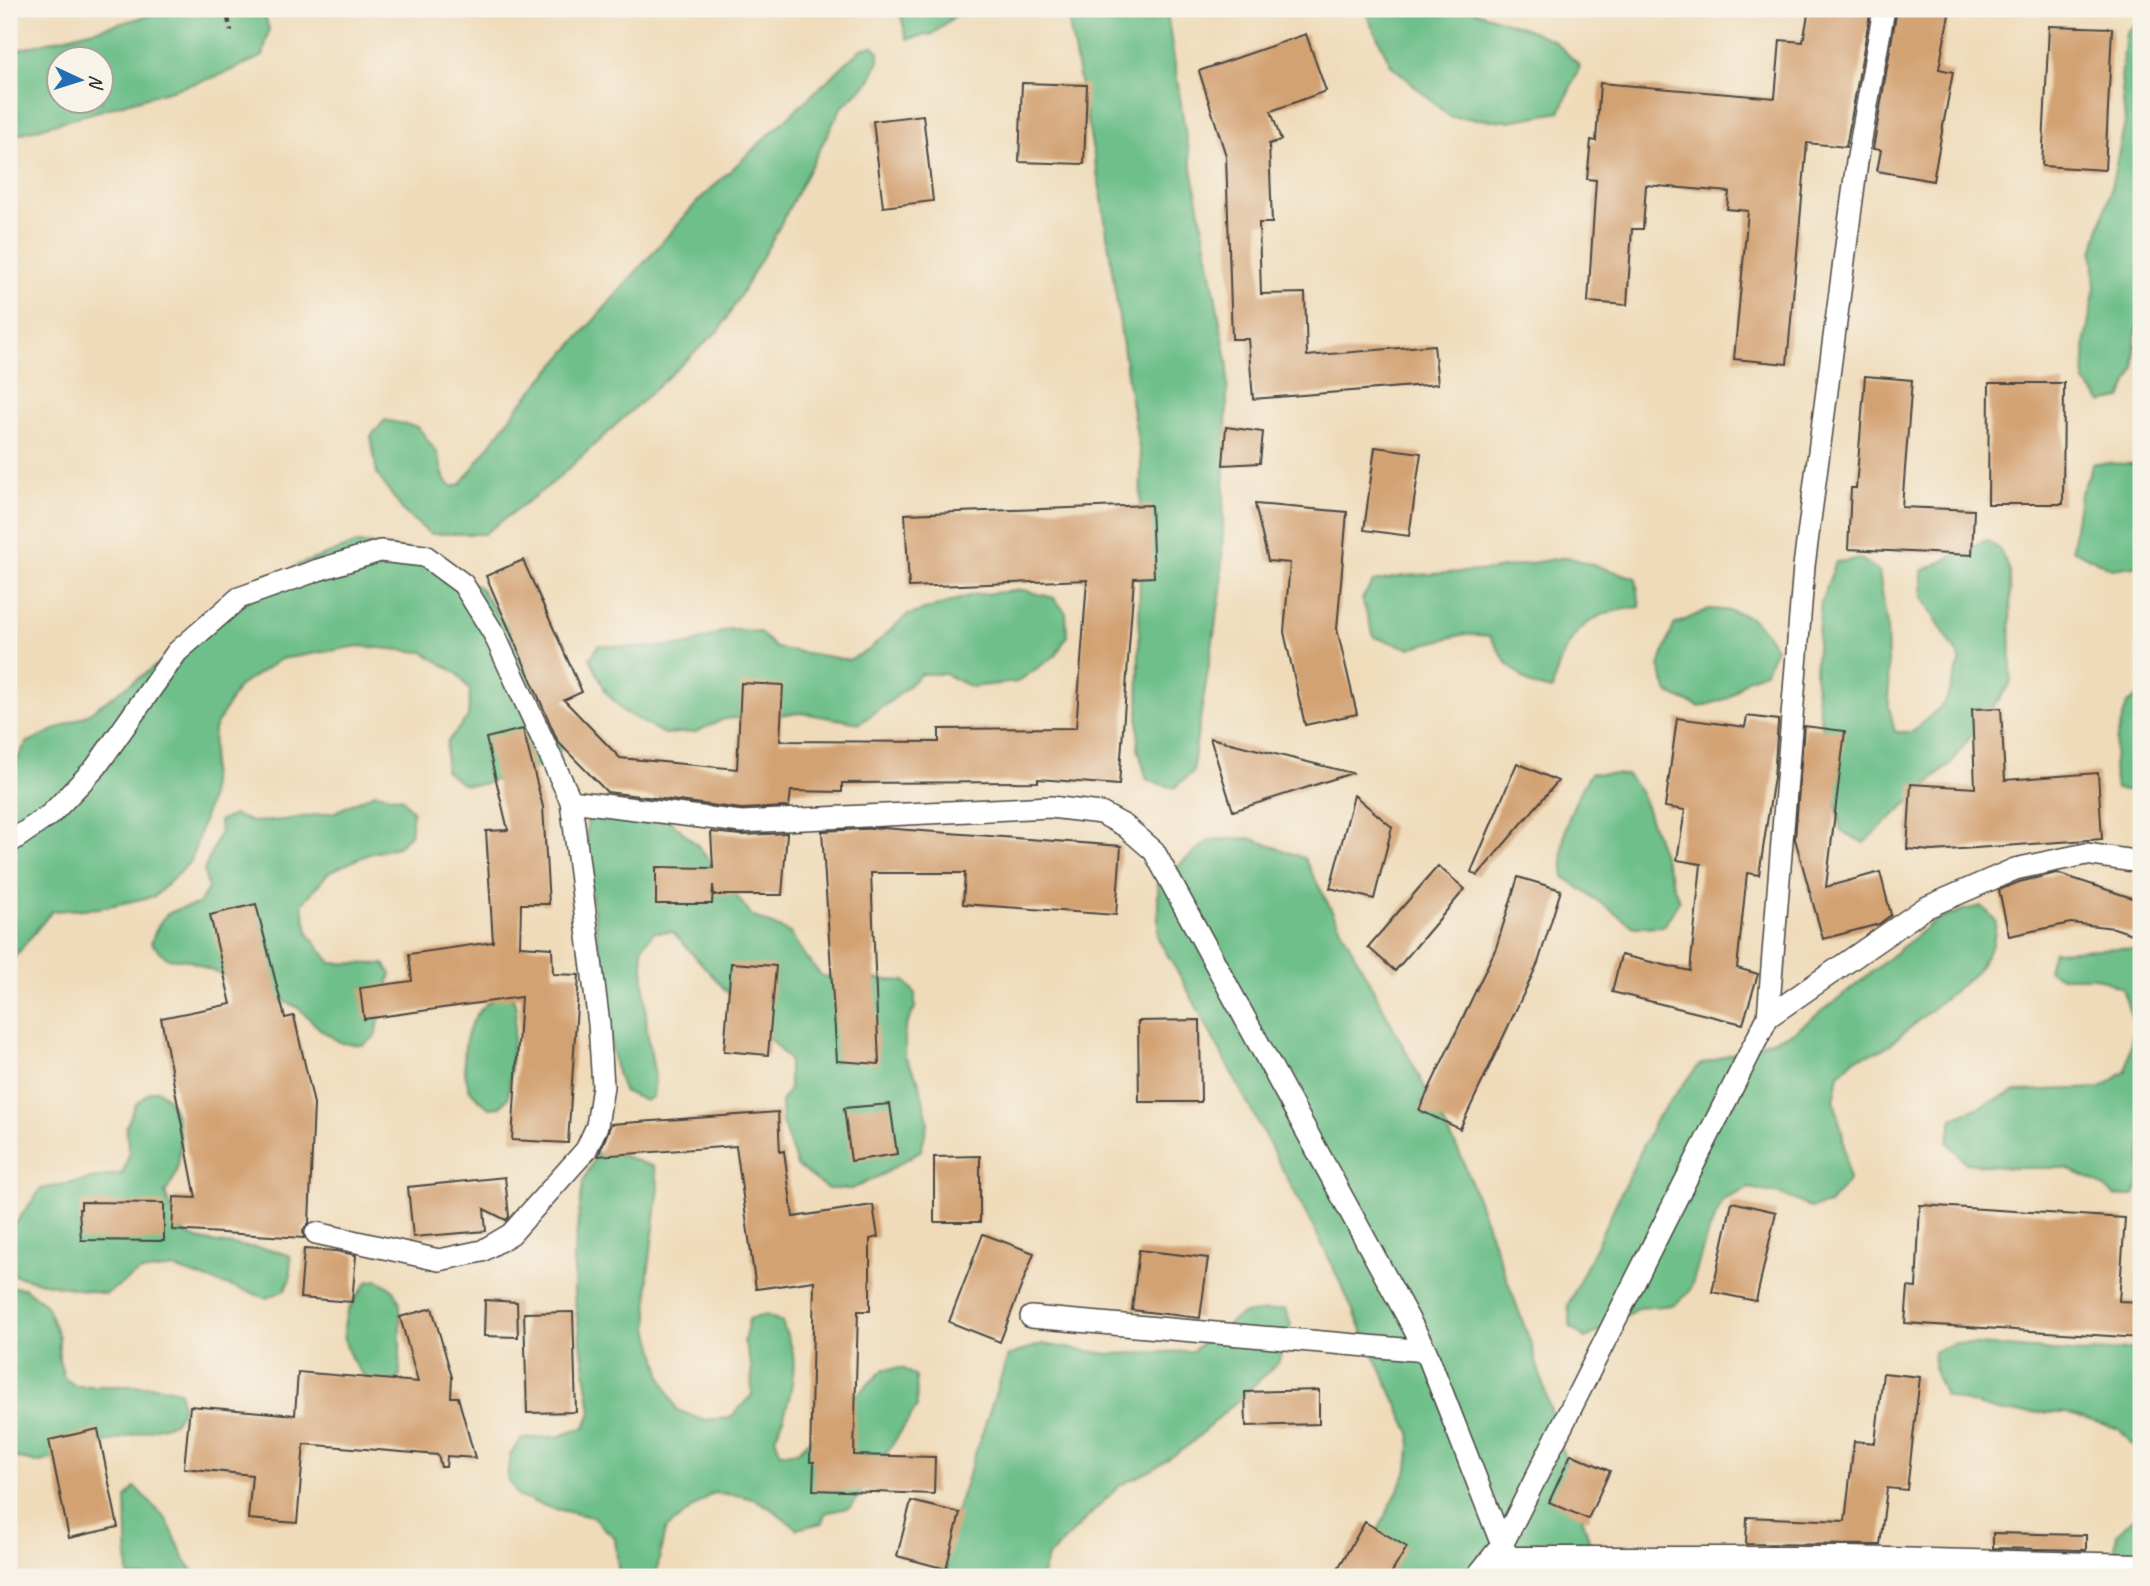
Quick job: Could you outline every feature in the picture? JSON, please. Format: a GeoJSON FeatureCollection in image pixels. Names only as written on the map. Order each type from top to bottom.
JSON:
{"type":"FeatureCollection","features":[{"type":"Feature","properties":{"kind":"street"},"geometry":{"type":"LineString","coordinates":[[1511,1563],[1848,1566],[2141,1573]]}},
{"type":"Feature","properties":{"kind":"lane"},"geometry":{"type":"LineString","coordinates":[[1476,1577],[1511,1563],[1769,1017],[1804,566],[1857,162],[1884,9]]}},
{"type":"Feature","properties":{"kind":"lane"},"geometry":{"type":"LineString","coordinates":[[9,843],[51,814],[96,767],[177,652],[239,598],[380,551],[425,556],[463,584],[494,634],[571,801],[599,1024],[603,1086],[597,1126],[586,1150],[511,1234],[482,1251],[439,1260],[316,1233]]}},
{"type":"Feature","properties":{"kind":"lane"},"geometry":{"type":"LineString","coordinates":[[571,801],[741,822],[1051,807],[1101,813],[1125,826],[1154,851],[1426,1351],[1511,1563]]}},
{"type":"Feature","properties":{"kind":"lane"},"geometry":{"type":"LineString","coordinates":[[1769,1017],[1925,908],[2015,869],[2086,854],[2141,862]]}},
{"type":"Feature","properties":{"kind":"lane"},"geometry":{"type":"LineString","coordinates":[[1031,1317],[1426,1351]]}},
{"type":"Feature","properties":{"kind":"path"},"geometry":{"type":"LineString","coordinates":[[226,9],[231,31]]}},
{"type":"Feature","properties":{"kind":"green space"},"geometry":{"type":"Polygon","coordinates":[[[175,9],[263,9],[269,29],[263,56],[216,77],[116,106],[116,46],[46,46],[46,116],[81,116],[9,137],[9,52],[175,9]]]}},
{"type":"Feature","properties":{"kind":"green space"},"geometry":{"type":"Polygon","coordinates":[[[905,9],[963,9],[933,34],[907,39],[901,16],[905,9]]]}},
{"type":"Feature","properties":{"kind":"green space"},"geometry":{"type":"Polygon","coordinates":[[[1072,9],[1171,9],[1167,13],[1184,124],[1228,366],[1221,591],[1193,772],[1174,788],[1147,780],[1138,748],[1141,460],[1102,199],[1069,23],[1072,9]]]}},
{"type":"Feature","properties":{"kind":"green space"},"geometry":{"type":"Polygon","coordinates":[[[1364,9],[1474,9],[1553,40],[1580,66],[1560,112],[1509,121],[1450,117],[1391,65],[1364,9]]]}},
{"type":"Feature","properties":{"kind":"green space"},"geometry":{"type":"Polygon","coordinates":[[[2138,21],[2141,22],[2141,311],[2135,338],[2135,368],[2121,398],[2102,402],[2084,382],[2086,336],[2095,288],[2093,252],[2125,123],[2121,77],[2126,33],[2138,21]]]}},
{"type":"Feature","properties":{"kind":"green space"},"geometry":{"type":"Polygon","coordinates":[[[873,46],[879,52],[879,61],[869,82],[841,108],[774,237],[721,328],[555,481],[484,534],[430,534],[404,512],[377,474],[371,436],[385,420],[418,427],[437,453],[445,481],[453,487],[461,484],[519,406],[698,201],[861,49],[873,46]]]}},
{"type":"Feature","properties":{"kind":"green space"},"geometry":{"type":"Polygon","coordinates":[[[2094,463],[2134,464],[2141,472],[2141,565],[2112,569],[2072,549],[2080,495],[2094,463]]]}},
{"type":"Feature","properties":{"kind":"green space"},"geometry":{"type":"Polygon","coordinates":[[[1987,540],[2000,550],[2010,571],[2011,683],[1950,764],[1864,843],[1841,831],[1817,696],[1815,671],[1821,602],[1836,562],[1861,559],[1879,571],[1887,626],[1889,707],[1895,732],[1912,732],[1945,703],[1961,660],[1922,597],[1922,571],[1987,540]]]}},
{"type":"Feature","properties":{"kind":"green space"},"geometry":{"type":"Polygon","coordinates":[[[358,543],[425,552],[481,589],[567,722],[557,762],[478,785],[462,784],[445,770],[447,742],[468,717],[470,691],[458,674],[423,652],[359,646],[281,659],[238,687],[214,729],[210,798],[191,861],[155,896],[100,908],[52,911],[9,964],[9,792],[14,766],[26,743],[85,716],[298,565],[358,543]]]}},
{"type":"Feature","properties":{"kind":"green space"},"geometry":{"type":"Polygon","coordinates":[[[1567,557],[1636,578],[1640,607],[1606,613],[1582,628],[1563,656],[1552,690],[1531,685],[1507,663],[1490,636],[1465,634],[1409,648],[1374,637],[1362,599],[1373,582],[1403,576],[1491,570],[1567,557]]]}},
{"type":"Feature","properties":{"kind":"green space"},"geometry":{"type":"Polygon","coordinates":[[[1023,590],[1054,598],[1066,613],[1067,636],[1056,655],[1017,682],[971,687],[945,674],[921,674],[896,697],[860,723],[802,713],[724,719],[696,732],[664,734],[624,712],[606,692],[590,658],[599,645],[639,648],[689,645],[729,629],[759,632],[776,648],[849,660],[869,650],[906,616],[972,595],[1023,590]]]}},
{"type":"Feature","properties":{"kind":"green space"},"geometry":{"type":"Polygon","coordinates":[[[1709,609],[1733,611],[1749,617],[1776,648],[1765,672],[1747,679],[1728,698],[1700,707],[1668,693],[1659,666],[1674,625],[1709,609]]]}},
{"type":"Feature","properties":{"kind":"green space"},"geometry":{"type":"Polygon","coordinates":[[[2141,693],[2141,787],[2138,791],[2116,789],[2113,769],[2116,741],[2127,704],[2141,693]]]}},
{"type":"Feature","properties":{"kind":"green space"},"geometry":{"type":"Polygon","coordinates":[[[1591,773],[1627,775],[1641,793],[1679,901],[1664,926],[1634,927],[1564,877],[1563,848],[1567,822],[1591,773]]]}},
{"type":"Feature","properties":{"kind":"green space"},"geometry":{"type":"Polygon","coordinates":[[[375,793],[402,798],[413,812],[410,835],[397,847],[369,854],[329,872],[302,904],[309,935],[331,963],[384,964],[391,974],[375,1037],[363,1045],[341,1043],[321,1030],[297,1007],[188,960],[167,958],[151,943],[167,914],[199,904],[208,888],[204,871],[220,832],[219,821],[234,815],[252,822],[335,812],[375,793]]]}},
{"type":"Feature","properties":{"kind":"green space"},"geometry":{"type":"Polygon","coordinates":[[[605,809],[665,816],[698,846],[752,916],[790,933],[822,976],[905,981],[915,993],[915,1008],[905,1028],[905,1057],[919,1081],[928,1121],[921,1150],[883,1174],[852,1189],[828,1189],[797,1166],[782,1122],[781,1102],[789,1089],[789,1060],[673,932],[654,932],[642,947],[647,1031],[655,1077],[653,1097],[645,1101],[623,1091],[614,1063],[585,846],[588,818],[605,809]]]}},
{"type":"Feature","properties":{"kind":"green space"},"geometry":{"type":"Polygon","coordinates":[[[1250,838],[1304,858],[1462,1158],[1531,1344],[1600,1577],[1355,1577],[1408,1470],[1411,1434],[1322,1244],[1183,981],[1158,939],[1158,882],[1210,840],[1250,838]]]}},
{"type":"Feature","properties":{"kind":"green space"},"geometry":{"type":"Polygon","coordinates":[[[1982,906],[1996,921],[1993,944],[1976,972],[1884,1049],[1854,1059],[1839,1074],[1834,1101],[1849,1180],[1829,1204],[1811,1208],[1784,1195],[1749,1188],[1723,1200],[1706,1238],[1690,1291],[1674,1305],[1639,1308],[1586,1338],[1571,1328],[1568,1305],[1657,1117],[1699,1065],[1792,1033],[1840,998],[1933,922],[1982,906]]]}},
{"type":"Feature","properties":{"kind":"green space"},"geometry":{"type":"Polygon","coordinates":[[[2121,948],[2141,951],[2141,1182],[2133,1196],[2115,1196],[2097,1182],[2066,1168],[2013,1168],[1966,1163],[1948,1142],[1953,1118],[2016,1091],[2101,1088],[2126,1071],[2134,1025],[2122,988],[2094,977],[2061,977],[2048,970],[2053,951],[2121,948]]]}},
{"type":"Feature","properties":{"kind":"green space"},"geometry":{"type":"Polygon","coordinates":[[[506,995],[514,1000],[516,1009],[508,1098],[500,1107],[489,1108],[469,1088],[464,1060],[465,1046],[468,1032],[482,1008],[506,995]]]}},
{"type":"Feature","properties":{"kind":"green space"},"geometry":{"type":"Polygon","coordinates":[[[157,1090],[165,1096],[176,1115],[180,1139],[175,1176],[165,1193],[180,1228],[187,1235],[199,1239],[290,1256],[291,1276],[285,1290],[267,1298],[173,1268],[139,1272],[106,1294],[44,1283],[9,1273],[9,1232],[41,1189],[123,1173],[129,1154],[126,1127],[136,1104],[150,1092],[157,1090]]]}},
{"type":"Feature","properties":{"kind":"green space"},"geometry":{"type":"Polygon","coordinates":[[[610,1151],[654,1167],[659,1187],[648,1274],[649,1328],[663,1381],[677,1410],[702,1420],[730,1418],[752,1395],[751,1364],[744,1342],[749,1319],[766,1315],[782,1322],[793,1354],[789,1397],[775,1437],[780,1452],[797,1452],[884,1369],[902,1368],[916,1377],[917,1407],[851,1507],[825,1513],[822,1523],[797,1529],[759,1502],[739,1496],[712,1493],[665,1530],[658,1577],[619,1577],[615,1538],[592,1517],[551,1508],[519,1497],[507,1478],[510,1455],[522,1439],[560,1436],[585,1427],[591,1412],[574,1295],[574,1255],[583,1182],[597,1153],[610,1151]]]}},
{"type":"Feature","properties":{"kind":"green space"},"geometry":{"type":"Polygon","coordinates":[[[378,1280],[394,1290],[400,1303],[400,1376],[387,1387],[367,1378],[359,1370],[352,1360],[345,1337],[344,1325],[351,1306],[367,1282],[378,1280]]]}},
{"type":"Feature","properties":{"kind":"green space"},"geometry":{"type":"Polygon","coordinates":[[[9,1287],[24,1288],[46,1305],[59,1337],[59,1359],[64,1378],[76,1386],[157,1386],[180,1391],[182,1411],[174,1423],[37,1463],[9,1453],[9,1287]]]}},
{"type":"Feature","properties":{"kind":"green space"},"geometry":{"type":"Polygon","coordinates":[[[1285,1309],[1291,1325],[1278,1363],[1189,1445],[1152,1470],[1120,1485],[1048,1557],[1041,1577],[934,1577],[1008,1356],[1042,1344],[1108,1354],[1192,1351],[1242,1314],[1285,1309]]]}},
{"type":"Feature","properties":{"kind":"green space"},"geometry":{"type":"Polygon","coordinates":[[[1954,1343],[2083,1353],[2141,1348],[2141,1464],[2139,1452],[2119,1429],[2066,1413],[2001,1412],[1945,1396],[1933,1368],[1934,1352],[1954,1343]]]}},
{"type":"Feature","properties":{"kind":"green space"},"geometry":{"type":"Polygon","coordinates":[[[135,1487],[167,1520],[185,1560],[198,1577],[128,1577],[126,1498],[135,1487]]]}},
{"type":"Feature","properties":{"kind":"green space"},"geometry":{"type":"Polygon","coordinates":[[[2141,1504],[2141,1577],[2114,1558],[2117,1534],[2137,1514],[2141,1504]]]}},
{"type":"Feature","properties":{"kind":"building"},"geometry":{"type":"Polygon","coordinates":[[[1809,9],[1871,9],[1846,147],[1807,143],[1787,364],[1734,359],[1748,211],[1727,209],[1729,192],[1646,185],[1643,229],[1632,229],[1627,305],[1588,302],[1596,180],[1587,179],[1591,140],[1596,141],[1600,83],[1775,98],[1780,40],[1803,42],[1809,9]]]}},
{"type":"Feature","properties":{"kind":"building"},"geometry":{"type":"Polygon","coordinates":[[[1897,9],[1950,9],[1939,69],[1953,72],[1933,181],[1877,171],[1881,150],[1873,149],[1897,9]]]}},
{"type":"Feature","properties":{"kind":"building"},"geometry":{"type":"Polygon","coordinates":[[[2049,26],[2112,28],[2105,170],[2042,166],[2049,26]]]}},
{"type":"Feature","properties":{"kind":"building"},"geometry":{"type":"Polygon","coordinates":[[[1306,34],[1326,91],[1271,111],[1281,140],[1269,144],[1272,223],[1259,223],[1261,294],[1305,293],[1307,356],[1434,345],[1438,384],[1253,399],[1248,339],[1232,339],[1226,156],[1199,71],[1306,34]]]}},
{"type":"Feature","properties":{"kind":"building"},"geometry":{"type":"Polygon","coordinates":[[[1022,83],[1087,85],[1084,164],[1019,162],[1022,83]]]}},
{"type":"Feature","properties":{"kind":"building"},"geometry":{"type":"Polygon","coordinates":[[[923,115],[933,201],[883,207],[873,121],[923,115]]]}},
{"type":"Feature","properties":{"kind":"building"},"geometry":{"type":"Polygon","coordinates":[[[1865,376],[1912,380],[1902,507],[1974,510],[1972,555],[1848,549],[1851,488],[1856,488],[1865,376]]]}},
{"type":"Feature","properties":{"kind":"building"},"geometry":{"type":"Polygon","coordinates":[[[1989,383],[2064,383],[2063,504],[1988,504],[1989,383]]]}},
{"type":"Feature","properties":{"kind":"building"},"geometry":{"type":"Polygon","coordinates":[[[1226,427],[1263,432],[1260,463],[1223,465],[1226,427]]]}},
{"type":"Feature","properties":{"kind":"building"},"geometry":{"type":"Polygon","coordinates":[[[1375,447],[1421,453],[1409,536],[1364,530],[1375,447]]]}},
{"type":"Feature","properties":{"kind":"building"},"geometry":{"type":"Polygon","coordinates":[[[1255,504],[1347,512],[1337,629],[1357,714],[1305,725],[1284,632],[1290,563],[1268,561],[1255,504]]]}},
{"type":"Feature","properties":{"kind":"building"},"geometry":{"type":"Polygon","coordinates":[[[1151,505],[1154,577],[1134,578],[1119,785],[1038,779],[1038,782],[842,783],[842,792],[791,791],[789,807],[741,809],[607,792],[558,742],[486,576],[523,560],[582,692],[564,700],[620,758],[737,769],[741,683],[783,685],[780,741],[939,742],[939,729],[1076,728],[1087,580],[909,587],[905,514],[1151,505]]]}},
{"type":"Feature","properties":{"kind":"building"},"geometry":{"type":"Polygon","coordinates":[[[2001,708],[2005,780],[2098,773],[2102,839],[1933,851],[1907,849],[1911,784],[1975,788],[1972,709],[2001,708]]]}},
{"type":"Feature","properties":{"kind":"building"},"geometry":{"type":"Polygon","coordinates":[[[1747,716],[1778,720],[1778,723],[1774,777],[1759,875],[1747,873],[1737,968],[1758,974],[1743,1024],[1612,992],[1621,955],[1690,971],[1701,864],[1677,860],[1685,810],[1665,807],[1677,718],[1745,727],[1747,716]]]}},
{"type":"Feature","properties":{"kind":"building"},"geometry":{"type":"Polygon","coordinates":[[[1804,726],[1845,731],[1826,887],[1880,872],[1891,915],[1879,924],[1823,939],[1795,839],[1804,726]]]}},
{"type":"Feature","properties":{"kind":"building"},"geometry":{"type":"Polygon","coordinates":[[[523,729],[543,807],[549,904],[521,904],[520,946],[552,948],[553,974],[579,975],[568,1143],[512,1140],[521,997],[364,1019],[360,988],[412,981],[409,954],[493,942],[486,831],[508,830],[486,738],[523,729]]]}},
{"type":"Feature","properties":{"kind":"building"},"geometry":{"type":"Polygon","coordinates":[[[1210,738],[1352,773],[1233,811],[1210,738]]]}},
{"type":"Feature","properties":{"kind":"building"},"geometry":{"type":"Polygon","coordinates":[[[1517,763],[1558,781],[1477,876],[1471,872],[1517,763]]]}},
{"type":"Feature","properties":{"kind":"building"},"geometry":{"type":"Polygon","coordinates":[[[1354,795],[1392,827],[1374,899],[1330,888],[1354,795]]]}},
{"type":"Feature","properties":{"kind":"building"},"geometry":{"type":"Polygon","coordinates":[[[882,828],[1121,846],[1116,915],[963,904],[965,873],[871,873],[879,1064],[837,1061],[822,831],[882,828]]]}},
{"type":"Feature","properties":{"kind":"building"},"geometry":{"type":"Polygon","coordinates":[[[711,832],[741,835],[787,833],[782,895],[714,895],[713,885],[712,904],[656,904],[656,867],[713,868],[711,832]]]}},
{"type":"Feature","properties":{"kind":"building"},"geometry":{"type":"Polygon","coordinates":[[[1438,866],[1465,889],[1395,971],[1368,947],[1438,866]]]}},
{"type":"Feature","properties":{"kind":"building"},"geometry":{"type":"Polygon","coordinates":[[[2057,873],[2141,901],[2141,937],[2114,928],[2071,923],[2009,936],[1999,890],[2057,873]]]}},
{"type":"Feature","properties":{"kind":"building"},"geometry":{"type":"Polygon","coordinates":[[[1518,877],[1561,890],[1538,963],[1460,1129],[1419,1110],[1496,948],[1518,877]]]}},
{"type":"Feature","properties":{"kind":"building"},"geometry":{"type":"Polygon","coordinates":[[[256,904],[285,1018],[294,1016],[314,1104],[309,1223],[303,1230],[304,1238],[172,1230],[174,1197],[196,1198],[161,1018],[231,1004],[210,915],[256,904]]]}},
{"type":"Feature","properties":{"kind":"building"},"geometry":{"type":"Polygon","coordinates":[[[731,963],[776,966],[768,1055],[724,1051],[731,963]]]}},
{"type":"Feature","properties":{"kind":"building"},"geometry":{"type":"Polygon","coordinates":[[[1200,1020],[1201,1102],[1139,1102],[1138,1021],[1200,1020]]]}},
{"type":"Feature","properties":{"kind":"building"},"geometry":{"type":"Polygon","coordinates":[[[890,1104],[897,1154],[851,1161],[844,1108],[890,1104]]]}},
{"type":"Feature","properties":{"kind":"building"},"geometry":{"type":"Polygon","coordinates":[[[778,1112],[780,1152],[784,1151],[793,1217],[873,1205],[878,1237],[870,1239],[870,1311],[858,1311],[854,1455],[935,1457],[934,1494],[813,1490],[814,1462],[810,1462],[814,1281],[756,1289],[736,1146],[598,1156],[611,1124],[778,1112]]]}},
{"type":"Feature","properties":{"kind":"building"},"geometry":{"type":"Polygon","coordinates":[[[980,1156],[980,1222],[934,1222],[934,1157],[980,1156]]]}},
{"type":"Feature","properties":{"kind":"building"},"geometry":{"type":"Polygon","coordinates":[[[505,1177],[509,1217],[506,1220],[484,1209],[486,1231],[413,1237],[408,1187],[505,1177]]]}},
{"type":"Feature","properties":{"kind":"building"},"geometry":{"type":"Polygon","coordinates":[[[81,1202],[164,1203],[164,1241],[81,1240],[81,1202]]]}},
{"type":"Feature","properties":{"kind":"building"},"geometry":{"type":"Polygon","coordinates":[[[1732,1202],[1776,1212],[1756,1301],[1712,1292],[1732,1202]]]}},
{"type":"Feature","properties":{"kind":"building"},"geometry":{"type":"Polygon","coordinates":[[[1920,1205],[2125,1218],[2119,1301],[2141,1302],[2140,1338],[1905,1323],[1908,1287],[1916,1288],[1920,1205]]]}},
{"type":"Feature","properties":{"kind":"building"},"geometry":{"type":"Polygon","coordinates":[[[983,1234],[1034,1253],[1000,1342],[949,1322],[983,1234]]]}},
{"type":"Feature","properties":{"kind":"building"},"geometry":{"type":"Polygon","coordinates":[[[304,1249],[356,1255],[352,1302],[300,1298],[304,1249]]]}},
{"type":"Feature","properties":{"kind":"building"},"geometry":{"type":"Polygon","coordinates":[[[1139,1250],[1208,1258],[1200,1318],[1132,1310],[1139,1250]]]}},
{"type":"Feature","properties":{"kind":"building"},"geometry":{"type":"Polygon","coordinates":[[[485,1300],[517,1302],[518,1337],[484,1336],[485,1300]]]}},
{"type":"Feature","properties":{"kind":"building"},"geometry":{"type":"Polygon","coordinates":[[[432,1308],[452,1377],[451,1397],[458,1397],[475,1458],[447,1456],[446,1467],[441,1467],[438,1455],[304,1444],[297,1523],[248,1519],[252,1475],[184,1468],[190,1406],[295,1415],[298,1372],[418,1382],[400,1317],[432,1308]]]}},
{"type":"Feature","properties":{"kind":"building"},"geometry":{"type":"Polygon","coordinates":[[[573,1312],[576,1412],[527,1413],[524,1313],[573,1312]]]}},
{"type":"Feature","properties":{"kind":"building"},"geometry":{"type":"Polygon","coordinates":[[[1883,1373],[1920,1377],[1907,1490],[1887,1488],[1880,1545],[1746,1544],[1747,1517],[1845,1521],[1854,1441],[1875,1443],[1883,1373]]]}},
{"type":"Feature","properties":{"kind":"building"},"geometry":{"type":"Polygon","coordinates":[[[1319,1390],[1319,1424],[1246,1426],[1245,1392],[1319,1390]]]}},
{"type":"Feature","properties":{"kind":"building"},"geometry":{"type":"Polygon","coordinates":[[[98,1429],[118,1527],[69,1538],[49,1440],[98,1429]]]}},
{"type":"Feature","properties":{"kind":"building"},"geometry":{"type":"Polygon","coordinates":[[[1571,1454],[1610,1471],[1588,1519],[1549,1502],[1571,1454]]]}},
{"type":"Feature","properties":{"kind":"building"},"geometry":{"type":"Polygon","coordinates":[[[911,1501],[960,1513],[946,1569],[897,1556],[911,1501]]]}},
{"type":"Feature","properties":{"kind":"building"},"geometry":{"type":"Polygon","coordinates":[[[1365,1522],[1407,1547],[1389,1577],[1333,1577],[1365,1522]]]}},
{"type":"Feature","properties":{"kind":"building"},"geometry":{"type":"Polygon","coordinates":[[[1993,1533],[2086,1535],[2086,1550],[1993,1548],[1993,1533]]]}}]}
